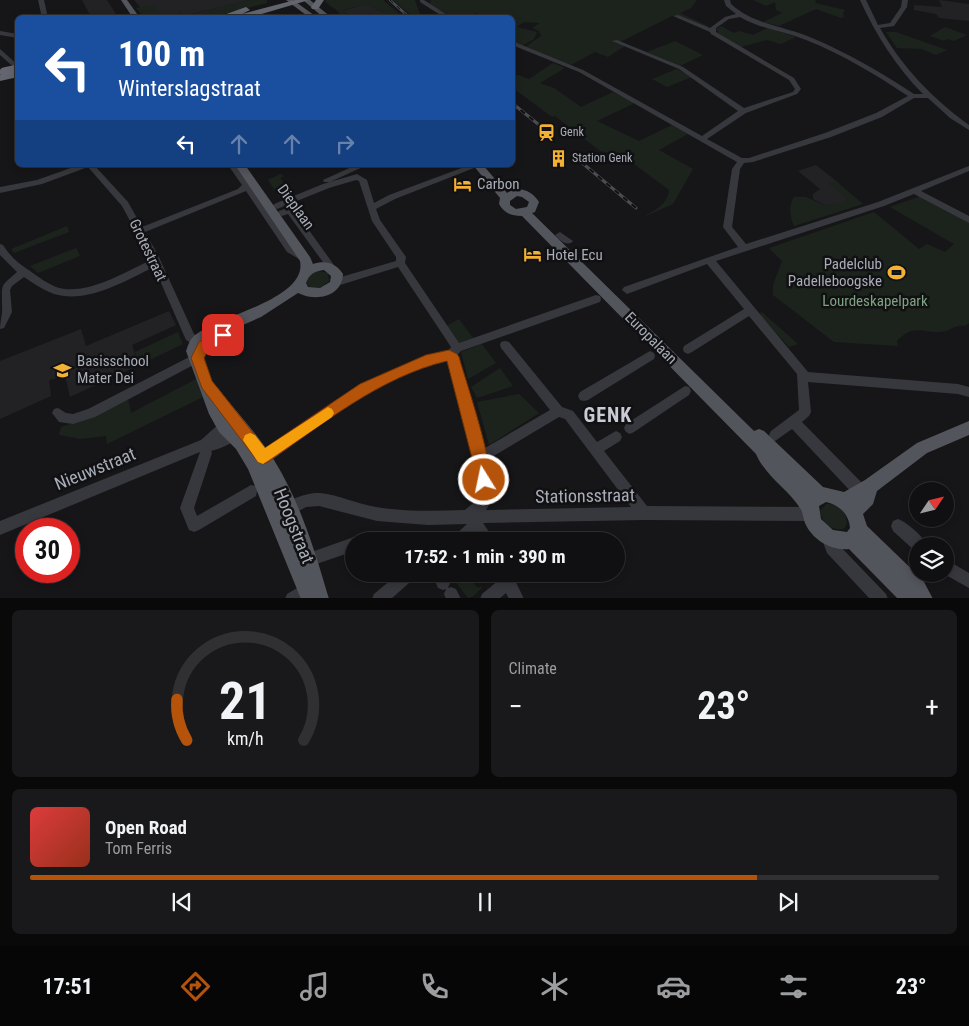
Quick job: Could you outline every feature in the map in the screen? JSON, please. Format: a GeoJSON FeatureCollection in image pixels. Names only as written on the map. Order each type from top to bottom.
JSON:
{"type":"FeatureCollection","features":[{"type":"Feature","properties":{"kind":"highway"},"geometry":{"type":"LineString","coordinates":[[231,15],[274,4],[296,2]]}},
{"type":"Feature","properties":{"kind":"highway"},"geometry":{"type":"LineString","coordinates":[[244,15],[274,4],[296,2]]}},
{"type":"Feature","properties":{"kind":"highway"},"geometry":{"type":"LineString","coordinates":[[2,73],[15,66]]}},
{"type":"Feature","properties":{"kind":"highway"},"geometry":{"type":"LineString","coordinates":[[2,73],[15,74]]}},
{"type":"Feature","properties":{"kind":"main road"},"geometry":{"type":"LineString","coordinates":[[124,0],[134,15]]}},
{"type":"Feature","properties":{"kind":"main road"},"geometry":{"type":"LineString","coordinates":[[296,2],[318,3],[327,15]]}},
{"type":"Feature","properties":{"kind":"main road"},"geometry":{"type":"LineString","coordinates":[[296,2],[311,15]]}},
{"type":"Feature","properties":{"kind":"main road","name":"Dieplaan"},"geometry":{"type":"LineString","coordinates":[[242,167],[316,266]]}},
{"type":"Feature","properties":{"kind":"main road","name":"Dieplaan"},"geometry":{"type":"LineString","coordinates":[[249,167],[283,206],[316,266]]}},
{"type":"Feature","properties":{"kind":"main road","name":"Europalaan"},"geometry":{"type":"LineString","coordinates":[[474,168],[486,173],[487,178],[510,195],[523,193],[532,198],[534,202],[528,213]]}},
{"type":"Feature","properties":{"kind":"main road","name":"Europalaan"},"geometry":{"type":"LineString","coordinates":[[474,168],[510,195]]}},
{"type":"Feature","properties":{"kind":"main road","name":"Europalaan"},"geometry":{"type":"LineString","coordinates":[[510,195],[504,204],[508,209],[528,213],[561,241],[776,450],[816,526],[828,537]]}},
{"type":"Feature","properties":{"kind":"main road","name":"Europalaan"},"geometry":{"type":"LineString","coordinates":[[528,213],[761,449],[776,450]]}},
{"type":"Feature","properties":{"kind":"main road"},"geometry":{"type":"LineString","coordinates":[[316,266],[337,274],[337,282],[330,289],[321,293],[303,288],[301,277],[316,266]]}},
{"type":"Feature","properties":{"kind":"main road"},"geometry":{"type":"LineString","coordinates":[[199,348],[261,318],[303,288]]}},
{"type":"Feature","properties":{"kind":"main road","name":"Grotestraat"},"geometry":{"type":"LineString","coordinates":[[199,348],[214,409],[233,429],[241,444],[258,461]]}},
{"type":"Feature","properties":{"kind":"main road"},"geometry":{"type":"LineString","coordinates":[[849,506],[867,498],[865,489],[922,448],[967,430]]}},
{"type":"Feature","properties":{"kind":"main road","name":"Hoogstraat"},"geometry":{"type":"LineString","coordinates":[[258,461],[283,512],[313,557],[309,594]]}},
{"type":"Feature","properties":{"kind":"main road"},"geometry":{"type":"LineString","coordinates":[[807,508],[831,495],[849,506],[856,535],[911,598]]}},
{"type":"Feature","properties":{"kind":"main road","name":"Hoogstraat"},"geometry":{"type":"LineString","coordinates":[[283,512],[309,594]]}},
{"type":"Feature","properties":{"kind":"main road"},"geometry":{"type":"LineString","coordinates":[[828,537],[845,542],[856,535]]}},
{"type":"Feature","properties":{"kind":"main road"},"geometry":{"type":"LineString","coordinates":[[856,535],[917,586],[924,598]]}},
{"type":"Feature","properties":{"kind":"street"},"geometry":{"type":"LineString","coordinates":[[42,0],[44,15]]}},
{"type":"Feature","properties":{"kind":"street"},"geometry":{"type":"LineString","coordinates":[[727,0],[728,5],[740,15],[826,47],[894,83],[913,96]]}},
{"type":"Feature","properties":{"kind":"street"},"geometry":{"type":"LineString","coordinates":[[863,0],[876,27],[928,96],[969,128]]}},
{"type":"Feature","properties":{"kind":"street"},"geometry":{"type":"LineString","coordinates":[[876,27],[892,25],[904,7],[905,0]]}},
{"type":"Feature","properties":{"kind":"street"},"geometry":{"type":"LineString","coordinates":[[422,1],[445,15]]}},
{"type":"Feature","properties":{"kind":"street"},"geometry":{"type":"LineString","coordinates":[[711,30],[727,18],[740,15]]}},
{"type":"Feature","properties":{"kind":"street"},"geometry":{"type":"LineString","coordinates":[[676,16],[711,30],[716,35],[792,80],[798,86],[795,92],[743,111],[704,138]]}},
{"type":"Feature","properties":{"kind":"street"},"geometry":{"type":"LineString","coordinates":[[0,33],[15,36]]}},
{"type":"Feature","properties":{"kind":"street"},"geometry":{"type":"LineString","coordinates":[[615,41],[681,68],[743,111]]}},
{"type":"Feature","properties":{"kind":"street"},"geometry":{"type":"LineString","coordinates":[[515,44],[581,71],[704,138],[741,161],[750,160],[828,135],[879,115],[913,96],[928,96]]}},
{"type":"Feature","properties":{"kind":"street"},"geometry":{"type":"LineString","coordinates":[[0,51],[15,66]]}},
{"type":"Feature","properties":{"kind":"street"},"geometry":{"type":"LineString","coordinates":[[741,161],[736,169],[728,227],[744,248]]}},
{"type":"Feature","properties":{"kind":"street"},"geometry":{"type":"LineString","coordinates":[[0,190],[39,182],[82,167]]}},
{"type":"Feature","properties":{"kind":"street","name":"Grotestraat"},"geometry":{"type":"LineString","coordinates":[[90,167],[116,193],[140,231],[190,337],[199,348]]}},
{"type":"Feature","properties":{"kind":"street","name":"Dieplaan"},"geometry":{"type":"LineString","coordinates":[[233,167],[290,250],[316,266]]}},
{"type":"Feature","properties":{"kind":"street"},"geometry":{"type":"LineString","coordinates":[[283,206],[300,193],[358,167]]}},
{"type":"Feature","properties":{"kind":"street"},"geometry":{"type":"LineString","coordinates":[[372,207],[392,197],[474,168]]}},
{"type":"Feature","properties":{"kind":"street"},"geometry":{"type":"LineString","coordinates":[[627,290],[708,260],[850,215],[915,191],[969,168]]}},
{"type":"Feature","properties":{"kind":"street"},"geometry":{"type":"LineString","coordinates":[[300,193],[357,177],[363,180],[376,221],[401,258],[400,263],[453,357],[480,456],[486,495],[473,516],[483,532]]}},
{"type":"Feature","properties":{"kind":"street"},"geometry":{"type":"LineString","coordinates":[[140,231],[241,191],[246,186]]}},
{"type":"Feature","properties":{"kind":"street"},"geometry":{"type":"LineString","coordinates":[[915,191],[969,220]]}},
{"type":"Feature","properties":{"kind":"street"},"geometry":{"type":"LineString","coordinates":[[1,251],[24,272],[57,291],[75,293],[95,288],[155,262]]}},
{"type":"Feature","properties":{"kind":"street"},"geometry":{"type":"LineString","coordinates":[[708,260],[802,372],[804,377],[805,412],[793,421],[776,450]]}},
{"type":"Feature","properties":{"kind":"street"},"geometry":{"type":"LineString","coordinates":[[337,282],[400,263]]}},
{"type":"Feature","properties":{"kind":"street"},"geometry":{"type":"LineString","coordinates":[[0,325],[7,316],[9,308],[5,290],[12,280],[24,272]]}},
{"type":"Feature","properties":{"kind":"street"},"geometry":{"type":"LineString","coordinates":[[258,461],[364,388],[403,370],[451,353],[503,340],[514,329],[596,299]]}},
{"type":"Feature","properties":{"kind":"street"},"geometry":{"type":"LineString","coordinates":[[688,349],[750,310]]}},
{"type":"Feature","properties":{"kind":"street"},"geometry":{"type":"LineString","coordinates":[[503,340],[558,411],[569,415],[644,513]]}},
{"type":"Feature","properties":{"kind":"street"},"geometry":{"type":"LineString","coordinates":[[58,413],[63,418],[73,419],[91,413],[180,366],[199,348]]}},
{"type":"Feature","properties":{"kind":"street"},"geometry":{"type":"LineString","coordinates":[[584,396],[650,356]]}},
{"type":"Feature","properties":{"kind":"street"},"geometry":{"type":"LineString","coordinates":[[804,377],[958,389],[969,392]]}},
{"type":"Feature","properties":{"kind":"street"},"geometry":{"type":"LineString","coordinates":[[630,428],[684,392]]}},
{"type":"Feature","properties":{"kind":"street"},"geometry":{"type":"LineString","coordinates":[[488,453],[558,411]]}},
{"type":"Feature","properties":{"kind":"street"},"geometry":{"type":"LineString","coordinates":[[793,421],[865,489]]}},
{"type":"Feature","properties":{"kind":"street","name":"Nieuwstraat"},"geometry":{"type":"LineString","coordinates":[[0,528],[205,449],[233,429]]}},
{"type":"Feature","properties":{"kind":"street"},"geometry":{"type":"LineString","coordinates":[[596,450],[616,437]]}},
{"type":"Feature","properties":{"kind":"street","name":"Europalaan"},"geometry":{"type":"LineString","coordinates":[[740,438],[776,450]]}},
{"type":"Feature","properties":{"kind":"street"},"geometry":{"type":"LineString","coordinates":[[205,449],[187,508],[194,525],[251,491]]}},
{"type":"Feature","properties":{"kind":"street","name":"Stationsstraat"},"geometry":{"type":"LineString","coordinates":[[283,512],[304,500],[319,499],[377,514],[412,516],[644,513],[807,508]]}},
{"type":"Feature","properties":{"kind":"street"},"geometry":{"type":"LineString","coordinates":[[898,526],[910,537]]}},
{"type":"Feature","properties":{"kind":"street"},"geometry":{"type":"LineString","coordinates":[[469,532],[472,529]]}},
{"type":"Feature","properties":{"kind":"street"},"geometry":{"type":"LineString","coordinates":[[828,537],[832,548],[881,598]]}},
{"type":"Feature","properties":{"kind":"street"},"geometry":{"type":"LineString","coordinates":[[313,557],[345,547]]}},
{"type":"Feature","properties":{"kind":"street"},"geometry":{"type":"LineString","coordinates":[[954,572],[969,581]]}},
{"type":"Feature","properties":{"kind":"street"},"geometry":{"type":"LineString","coordinates":[[379,598],[399,582]]}},
{"type":"Feature","properties":{"kind":"street"},"geometry":{"type":"LineString","coordinates":[[487,598],[503,582]]}},
{"type":"Feature","properties":{"kind":"street"},"geometry":{"type":"LineString","coordinates":[[506,582],[517,598]]}},
{"type":"Feature","properties":{"kind":"shaded area"},"geometry":{"type":"Polygon","coordinates":[[[82,0],[107,0],[117,15],[90,15],[82,0]]]}},
{"type":"Feature","properties":{"kind":"shaded area"},"geometry":{"type":"Polygon","coordinates":[[[134,0],[250,0],[188,15],[146,15],[134,0]]]}},
{"type":"Feature","properties":{"kind":"shaded area"},"geometry":{"type":"Polygon","coordinates":[[[939,0],[969,4],[969,21],[939,18],[936,14],[914,10],[914,5],[942,7],[939,0]]]}},
{"type":"Feature","properties":{"kind":"shaded area"},"geometry":{"type":"Polygon","coordinates":[[[366,4],[388,15],[347,15],[341,11],[366,4]]]}},
{"type":"Feature","properties":{"kind":"shaded area"},"geometry":{"type":"Polygon","coordinates":[[[816,165],[839,183],[847,198],[843,205],[830,208],[813,199],[813,194],[820,189],[798,171],[816,165]]]}},
{"type":"Feature","properties":{"kind":"shaded area","name":"Basisschool Mater Dei"},"geometry":{"type":"Polygon","coordinates":[[[169,311],[176,325],[132,345],[139,365],[70,397],[65,376],[49,380],[51,396],[0,419],[0,361],[81,329],[86,346],[169,311]]]}},
{"type":"Feature","properties":{"kind":"green space"},"geometry":{"type":"Polygon","coordinates":[[[250,0],[267,0],[267,3],[221,15],[188,15],[250,0]]]}},
{"type":"Feature","properties":{"kind":"green space"},"geometry":{"type":"Polygon","coordinates":[[[326,0],[383,0],[401,15],[388,15],[366,4],[343,10],[350,15],[340,15],[338,11],[325,2],[326,0]]]}},
{"type":"Feature","properties":{"kind":"green space"},"geometry":{"type":"Polygon","coordinates":[[[393,0],[415,0],[420,15],[411,15],[393,0]]]}},
{"type":"Feature","properties":{"kind":"green space"},"geometry":{"type":"Polygon","coordinates":[[[431,0],[697,0],[691,8],[680,13],[708,26],[707,28],[677,16],[672,16],[620,42],[614,42],[625,46],[608,57],[595,52],[571,65],[525,47],[541,36],[539,31],[532,28],[540,23],[524,22],[517,27],[537,32],[534,39],[522,46],[515,43],[515,15],[482,15],[476,13],[470,15],[450,15],[430,4],[431,0]]]}},
{"type":"Feature","properties":{"kind":"green space"},"geometry":{"type":"Polygon","coordinates":[[[753,0],[816,0],[815,3],[845,10],[843,13],[844,17],[841,18],[816,9],[779,26],[763,22],[782,13],[776,10],[775,2],[766,6],[753,0]]]}},
{"type":"Feature","properties":{"kind":"green space"},"geometry":{"type":"Polygon","coordinates":[[[166,2],[152,6],[161,15],[142,15],[136,8],[166,2]]]}},
{"type":"Feature","properties":{"kind":"green space"},"geometry":{"type":"Polygon","coordinates":[[[181,11],[183,14],[176,15],[172,15],[181,11]]]}},
{"type":"Feature","properties":{"kind":"green space"},"geometry":{"type":"Polygon","coordinates":[[[721,26],[734,33],[739,31],[753,35],[768,28],[796,37],[781,44],[767,40],[741,47],[719,34],[716,29],[721,26]]]}},
{"type":"Feature","properties":{"kind":"green space"},"geometry":{"type":"Polygon","coordinates":[[[945,27],[967,35],[954,41],[947,39],[944,41],[930,36],[945,27]]]}},
{"type":"Feature","properties":{"kind":"green space"},"geometry":{"type":"Polygon","coordinates":[[[886,32],[896,32],[947,50],[936,55],[922,49],[897,48],[886,32]]]}},
{"type":"Feature","properties":{"kind":"green space"},"geometry":{"type":"Polygon","coordinates":[[[675,41],[703,55],[680,66],[647,52],[675,41]]]}},
{"type":"Feature","properties":{"kind":"green space"},"geometry":{"type":"Polygon","coordinates":[[[553,63],[565,68],[540,83],[554,88],[581,107],[613,92],[635,103],[597,121],[639,141],[672,125],[688,134],[659,150],[693,169],[673,204],[644,217],[664,203],[669,190],[622,155],[600,151],[555,116],[552,117],[515,89],[515,74],[529,79],[553,63]]]}},
{"type":"Feature","properties":{"kind":"green space"},"geometry":{"type":"Polygon","coordinates":[[[677,69],[692,77],[667,87],[652,79],[677,69]]]}},
{"type":"Feature","properties":{"kind":"green space"},"geometry":{"type":"Polygon","coordinates":[[[280,174],[285,176],[280,178],[292,193],[280,198],[268,180],[280,174]]]}},
{"type":"Feature","properties":{"kind":"green space"},"geometry":{"type":"Polygon","coordinates":[[[836,181],[863,204],[794,226],[790,212],[794,197],[806,197],[826,206],[847,199],[828,183],[836,181]]]}},
{"type":"Feature","properties":{"kind":"green space","name":"Lourdeskapelpark"},"geometry":{"type":"Polygon","coordinates":[[[921,196],[969,223],[969,323],[965,326],[957,326],[939,332],[915,330],[903,335],[897,341],[898,346],[834,342],[773,295],[773,285],[782,261],[769,248],[874,212],[919,249],[927,244],[945,252],[954,244],[890,207],[921,196]]]}},
{"type":"Feature","properties":{"kind":"green space"},"geometry":{"type":"Polygon","coordinates":[[[67,226],[69,232],[14,253],[11,249],[67,226]]]}},
{"type":"Feature","properties":{"kind":"green space"},"geometry":{"type":"Polygon","coordinates":[[[76,248],[80,256],[38,273],[30,266],[76,248]]]}},
{"type":"Feature","properties":{"kind":"green space"},"geometry":{"type":"Polygon","coordinates":[[[318,271],[328,273],[329,281],[320,288],[309,287],[306,282],[308,276],[318,271]]]}},
{"type":"Feature","properties":{"kind":"green space"},"geometry":{"type":"Polygon","coordinates":[[[762,312],[798,344],[789,347],[759,314],[762,312]]]}},
{"type":"Feature","properties":{"kind":"green space"},"geometry":{"type":"Polygon","coordinates":[[[459,319],[473,338],[459,344],[446,326],[459,319]]]}},
{"type":"Feature","properties":{"kind":"green space"},"geometry":{"type":"Polygon","coordinates":[[[178,332],[183,344],[139,365],[135,352],[178,332]]]}},
{"type":"Feature","properties":{"kind":"green space"},"geometry":{"type":"Polygon","coordinates":[[[482,344],[496,363],[468,379],[461,352],[482,344]]]}},
{"type":"Feature","properties":{"kind":"green space"},"geometry":{"type":"Polygon","coordinates":[[[500,368],[513,386],[477,398],[471,387],[500,368]]]}},
{"type":"Feature","properties":{"kind":"green space"},"geometry":{"type":"Polygon","coordinates":[[[196,379],[203,397],[107,444],[106,436],[80,439],[59,435],[61,427],[77,422],[128,398],[131,413],[196,379]]]}},
{"type":"Feature","properties":{"kind":"green space"},"geometry":{"type":"Polygon","coordinates":[[[519,394],[539,413],[489,445],[477,402],[519,394]]]}},
{"type":"Feature","properties":{"kind":"green space"},"geometry":{"type":"Polygon","coordinates":[[[826,504],[837,506],[843,511],[847,523],[844,529],[835,529],[825,522],[820,511],[826,504]]]}},
{"type":"Feature","properties":{"kind":"green space"},"geometry":{"type":"Polygon","coordinates":[[[456,582],[472,582],[478,588],[481,586],[482,588],[472,597],[468,598],[456,582]]]}},
{"type":"Feature","properties":{"kind":"railway"},"geometry":{"type":"LineString","coordinates":[[390,0],[407,15]]}},
{"type":"Feature","properties":{"kind":"railway"},"geometry":{"type":"LineString","coordinates":[[515,105],[538,124]]}},
{"type":"Feature","properties":{"kind":"railway"},"geometry":{"type":"LineString","coordinates":[[581,162],[636,208]]}},
{"type":"Feature","properties":{"kind":"slow traffic"},"geometry":{"type":"LineString","coordinates":[[250,440],[263,457],[328,413]]}},
{"type":"Feature","properties":{"kind":"place","name":"Genk"},"geometry":{"type":"Point","coordinates":[546,132]}},
{"type":"Feature","properties":{"kind":"place","name":"Station Genk"},"geometry":{"type":"Point","coordinates":[558,158]}},
{"type":"Feature","properties":{"kind":"place","name":"Carbon"},"geometry":{"type":"Point","coordinates":[463,184]}},
{"type":"Feature","properties":{"kind":"place","name":"Hotel Ecu"},"geometry":{"type":"Point","coordinates":[532,255]}},
{"type":"Feature","properties":{"kind":"place","name":"Padelclub Padelleboogske"},"geometry":{"type":"Point","coordinates":[896,273]}},
{"type":"Feature","properties":{"kind":"place","name":"Basisschool Mater Dei"},"geometry":{"type":"Point","coordinates":[63,370]}},
{"type":"Feature","properties":{"kind":"district","name":"GENK"},"geometry":{"type":"Point","coordinates":[608,415]}},
{"type":"Feature","properties":{"kind":"route"},"geometry":{"type":"LineString","coordinates":[[223,335],[203,345],[197,358],[207,384],[263,457],[364,388],[403,370],[446,354],[453,357],[480,456],[484,480]]}}]}
